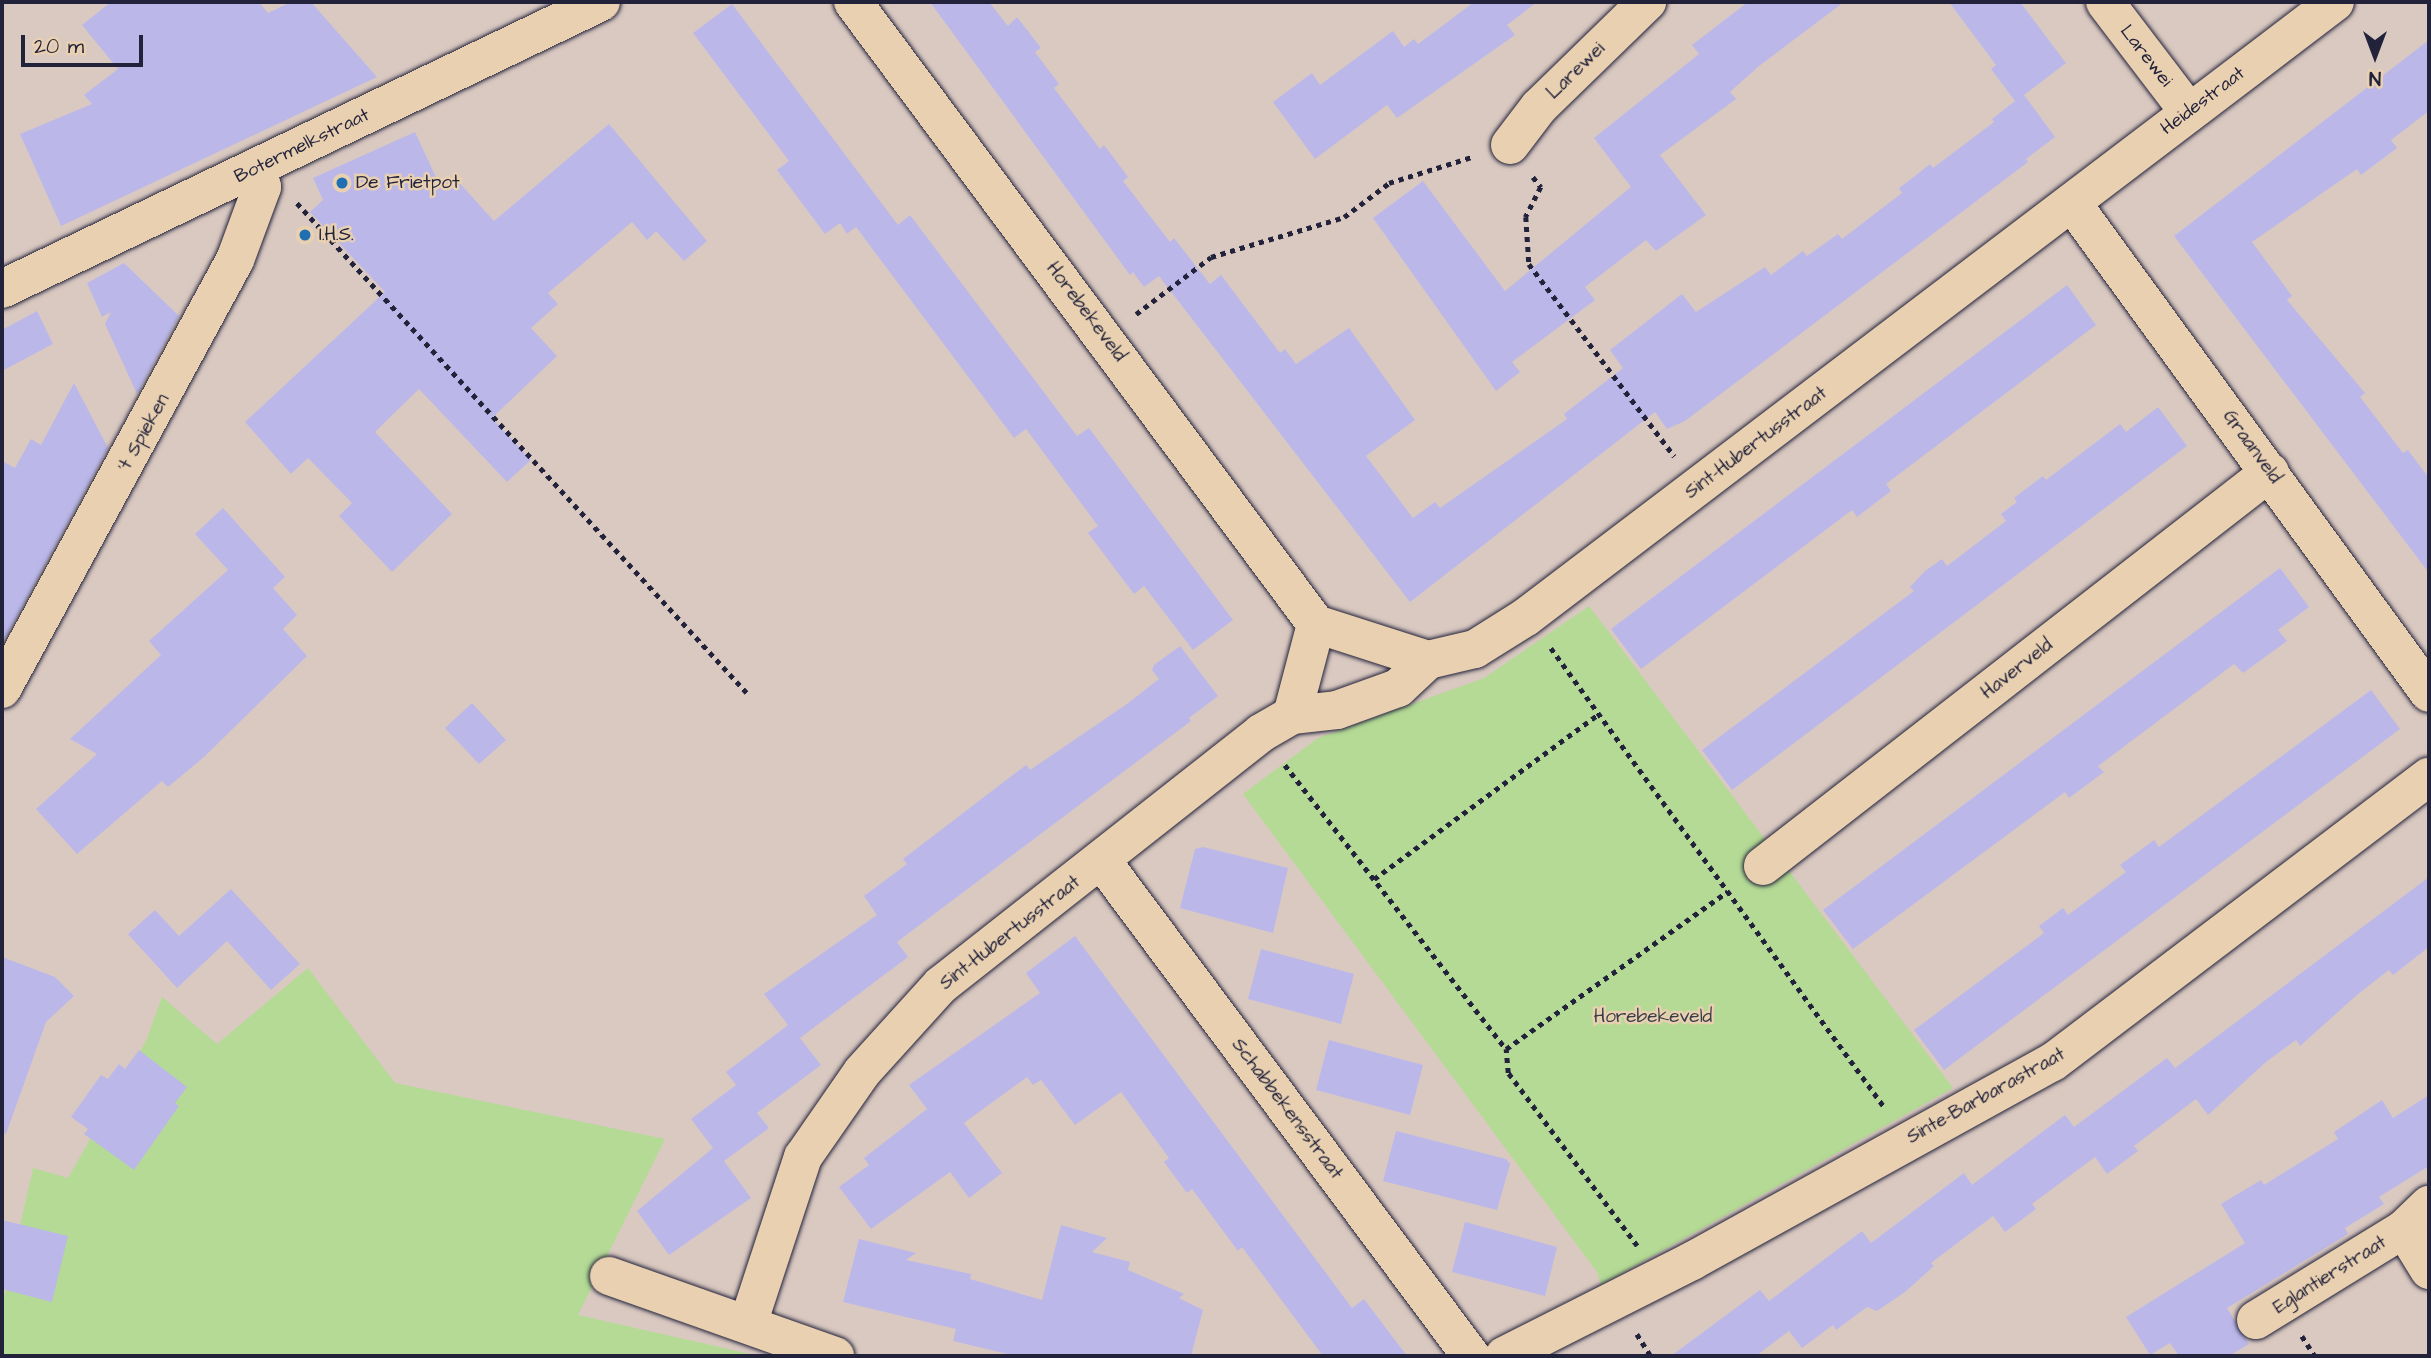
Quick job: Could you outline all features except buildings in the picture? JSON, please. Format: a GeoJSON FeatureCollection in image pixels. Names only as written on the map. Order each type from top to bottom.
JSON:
{"type":"FeatureCollection","features":[{"type":"Feature","properties":{"kind":"street","name":"Botermelkstraat"},"geometry":{"type":"LineString","coordinates":[[2,289],[259,178],[601,2]]}},
{"type":"Feature","properties":{"kind":"street","name":"Horebekeveld"},"geometry":{"type":"LineString","coordinates":[[853,2],[1316,624]]}},
{"type":"Feature","properties":{"kind":"street","name":"Larewei"},"geometry":{"type":"LineString","coordinates":[[1510,145],[1539,107],[1647,2]]}},
{"type":"Feature","properties":{"kind":"street","name":"Larewei"},"geometry":{"type":"LineString","coordinates":[[2105,2],[2188,111]]}},
{"type":"Feature","properties":{"kind":"street","name":"Heidestraat"},"geometry":{"type":"LineString","coordinates":[[2072,203],[2188,111],[2335,2]]}},
{"type":"Feature","properties":{"kind":"street","name":"'t Spieken"},"geometry":{"type":"LineString","coordinates":[[2,689],[184,361],[235,260],[259,178]]}},
{"type":"Feature","properties":{"kind":"street","name":"Graanveld"},"geometry":{"type":"LineString","coordinates":[[2072,203],[2429,693]]}},
{"type":"Feature","properties":{"kind":"street","name":"Sint-Hubertusstraat"},"geometry":{"type":"LineString","coordinates":[[748,1324],[803,1157],[862,1072],[941,985],[1276,724],[1337,710],[1398,688],[1428,660],[1475,649],[1526,617],[2072,203]]}},
{"type":"Feature","properties":{"kind":"street","name":"Haverveld"},"geometry":{"type":"LineString","coordinates":[[1763,866],[2270,472]]}},
{"type":"Feature","properties":{"kind":"street"},"geometry":{"type":"LineString","coordinates":[[1276,724],[1316,624],[1428,660]]}},
{"type":"Feature","properties":{"kind":"street","name":"Sinte-Barbarastraat"},"geometry":{"type":"LineString","coordinates":[[1504,1356],[1660,1278],[2053,1062],[2429,776]]}},
{"type":"Feature","properties":{"kind":"street","name":"Schabbekensstraat"},"geometry":{"type":"LineString","coordinates":[[1102,861],[1471,1356]]}},
{"type":"Feature","properties":{"kind":"street","name":"Eglantierstraat"},"geometry":{"type":"LineString","coordinates":[[2256,1320],[2417,1217],[2429,1270]]}},
{"type":"Feature","properties":{"kind":"street"},"geometry":{"type":"LineString","coordinates":[[609,1276],[835,1356]]}},
{"type":"Feature","properties":{"kind":"path"},"geometry":{"type":"LineString","coordinates":[[1105,338],[1211,257],[1343,217],[1390,183],[1510,145],[1541,187],[1526,217],[1529,264],[1698,487]]}},
{"type":"Feature","properties":{"kind":"path"},"geometry":{"type":"LineString","coordinates":[[259,178],[287,192],[749,695]]}},
{"type":"Feature","properties":{"kind":"path"},"geometry":{"type":"LineString","coordinates":[[1526,617],[1909,1140]]}},
{"type":"Feature","properties":{"kind":"path"},"geometry":{"type":"LineString","coordinates":[[1374,879],[1597,715]]}},
{"type":"Feature","properties":{"kind":"path"},"geometry":{"type":"LineString","coordinates":[[1276,724],[1374,879],[1506,1049],[1508,1073],[1619,1219]]}},
{"type":"Feature","properties":{"kind":"path"},"geometry":{"type":"LineString","coordinates":[[1506,1049],[1763,866]]}},
{"type":"Feature","properties":{"kind":"green space","name":"Horebekeveld"},"geometry":{"type":"Polygon","coordinates":[[[1589,606],[1953,1088],[1601,1285],[1597,1272],[1243,794],[1318,738],[1484,678],[1589,606]]]}},
{"type":"Feature","properties":{"kind":"green space"},"geometry":{"type":"Polygon","coordinates":[[[308,968],[395,1083],[665,1139],[578,1315],[759,1356],[2,1356],[2,1306],[33,1168],[68,1178],[146,1041],[162,997],[217,1044],[308,968]]]}},
{"type":"Feature","properties":{"kind":"place","name":"De Frietpot"},"geometry":{"type":"Point","coordinates":[342,183]}},
{"type":"Feature","properties":{"kind":"place","name":"I.H.S."},"geometry":{"type":"Point","coordinates":[305,235]}}]}
